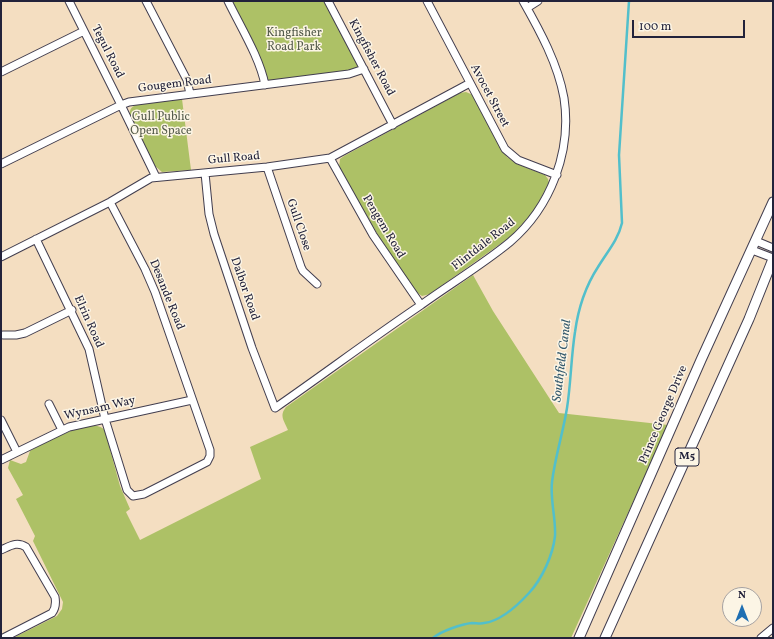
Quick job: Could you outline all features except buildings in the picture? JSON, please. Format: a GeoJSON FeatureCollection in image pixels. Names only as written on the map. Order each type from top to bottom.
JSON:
{"type":"FeatureCollection","features":[{"type":"Feature","properties":{"kind":"main road","name":"Prince George Drive"},"geometry":{"type":"LineString","coordinates":[[579,638],[701,360],[773,202]]}},
{"type":"Feature","properties":{"kind":"main road","name":"M5"},"geometry":{"type":"LineString","coordinates":[[605,638],[749,319],[773,259]]}},
{"type":"Feature","properties":{"kind":"street","name":"Tegul Road"},"geometry":{"type":"LineString","coordinates":[[69,1],[156,177]]}},
{"type":"Feature","properties":{"kind":"street"},"geometry":{"type":"LineString","coordinates":[[146,1],[188,80],[190,94]]}},
{"type":"Feature","properties":{"kind":"street"},"geometry":{"type":"LineString","coordinates":[[228,1],[264,76],[265,85]]}},
{"type":"Feature","properties":{"kind":"street","name":"Kingfisher Road"},"geometry":{"type":"LineString","coordinates":[[328,1],[393,124]]}},
{"type":"Feature","properties":{"kind":"street","name":"Avocet Street"},"geometry":{"type":"LineString","coordinates":[[426,1],[505,149],[518,160],[557,175]]}},
{"type":"Feature","properties":{"kind":"street","name":"Flintdale Road"},"geometry":{"type":"LineString","coordinates":[[275,408],[511,241],[528,224],[546,197],[557,175],[565,141],[564,98],[552,58],[523,1]]}},
{"type":"Feature","properties":{"kind":"street"},"geometry":{"type":"LineString","coordinates":[[527,8],[538,1]]}},
{"type":"Feature","properties":{"kind":"street"},"geometry":{"type":"LineString","coordinates":[[1,72],[84,31]]}},
{"type":"Feature","properties":{"kind":"street","name":"Gougem Road"},"geometry":{"type":"LineString","coordinates":[[1,164],[121,104],[350,74],[364,69]]}},
{"type":"Feature","properties":{"kind":"street","name":"Gull Road"},"geometry":{"type":"LineString","coordinates":[[1,256],[110,202],[146,181],[156,177],[267,167],[330,158],[470,83]]}},
{"type":"Feature","properties":{"kind":"street","name":"Pengem Road"},"geometry":{"type":"LineString","coordinates":[[330,158],[373,235],[420,305]]}},
{"type":"Feature","properties":{"kind":"street","name":"Gull Close"},"geometry":{"type":"LineString","coordinates":[[267,167],[301,267],[303,271],[317,284]]}},
{"type":"Feature","properties":{"kind":"street","name":"Dalbor Road"},"geometry":{"type":"LineString","coordinates":[[205,173],[214,234],[252,348],[275,408]]}},
{"type":"Feature","properties":{"kind":"street","name":"Desande Road"},"geometry":{"type":"LineString","coordinates":[[105,419],[127,490],[133,496],[144,494],[207,462],[210,456],[210,450],[151,283],[110,202]]}},
{"type":"Feature","properties":{"kind":"street","name":"Elrin Road"},"geometry":{"type":"LineString","coordinates":[[36,239],[72,310],[89,349],[105,419]]}},
{"type":"Feature","properties":{"kind":"street"},"geometry":{"type":"LineString","coordinates":[[756,241],[773,248]]}},
{"type":"Feature","properties":{"kind":"street"},"geometry":{"type":"LineString","coordinates":[[752,250],[773,259]]}},
{"type":"Feature","properties":{"kind":"street"},"geometry":{"type":"LineString","coordinates":[[3,335],[25,333],[72,310]]}},
{"type":"Feature","properties":{"kind":"street","name":"Wynsam Way"},"geometry":{"type":"LineString","coordinates":[[1,460],[69,427],[192,400]]}},
{"type":"Feature","properties":{"kind":"street"},"geometry":{"type":"LineString","coordinates":[[49,404],[62,430]]}},
{"type":"Feature","properties":{"kind":"street"},"geometry":{"type":"LineString","coordinates":[[1,420],[17,452]]}},
{"type":"Feature","properties":{"kind":"street"},"geometry":{"type":"LineString","coordinates":[[1,550],[18,543],[26,546],[55,597],[56,606],[52,612],[3,638]]}},
{"type":"Feature","properties":{"kind":"street"},"geometry":{"type":"LineString","coordinates":[[761,638],[773,628]]}},
{"type":"Feature","properties":{"kind":"green space","name":"Kingfisher Road Park"},"geometry":{"type":"Polygon","coordinates":[[[228,1],[328,1],[364,69],[265,85],[228,1]]]}},
{"type":"Feature","properties":{"kind":"green space"},"geometry":{"type":"Polygon","coordinates":[[[466,92],[473,95],[507,157],[517,164],[545,175],[549,183],[536,207],[510,237],[430,294],[422,296],[416,292],[382,242],[339,167],[340,159],[460,93],[466,92]]]}},
{"type":"Feature","properties":{"kind":"green space","name":"Gull Public Open Space"},"geometry":{"type":"Polygon","coordinates":[[[182,99],[191,170],[162,172],[155,166],[130,116],[130,110],[136,105],[182,99]]]}},
{"type":"Feature","properties":{"kind":"green space"},"geometry":{"type":"Polygon","coordinates":[[[473,275],[493,311],[559,413],[668,425],[571,638],[13,638],[57,616],[62,609],[63,602],[33,541],[35,536],[16,499],[23,495],[8,468],[10,460],[21,464],[26,462],[30,451],[57,437],[80,428],[91,426],[99,427],[105,431],[120,486],[130,509],[126,512],[140,540],[261,479],[250,447],[288,430],[283,416],[286,407],[473,275]]]}},
{"type":"Feature","properties":{"kind":"waterway","name":"Southfield Canal"},"geometry":{"type":"LineString","coordinates":[[433,638],[446,630],[472,623],[490,622],[509,612],[534,587],[542,574],[552,551],[555,536],[552,482],[567,408],[576,324],[589,282],[615,240],[622,223],[619,155],[629,1]]}}]}
